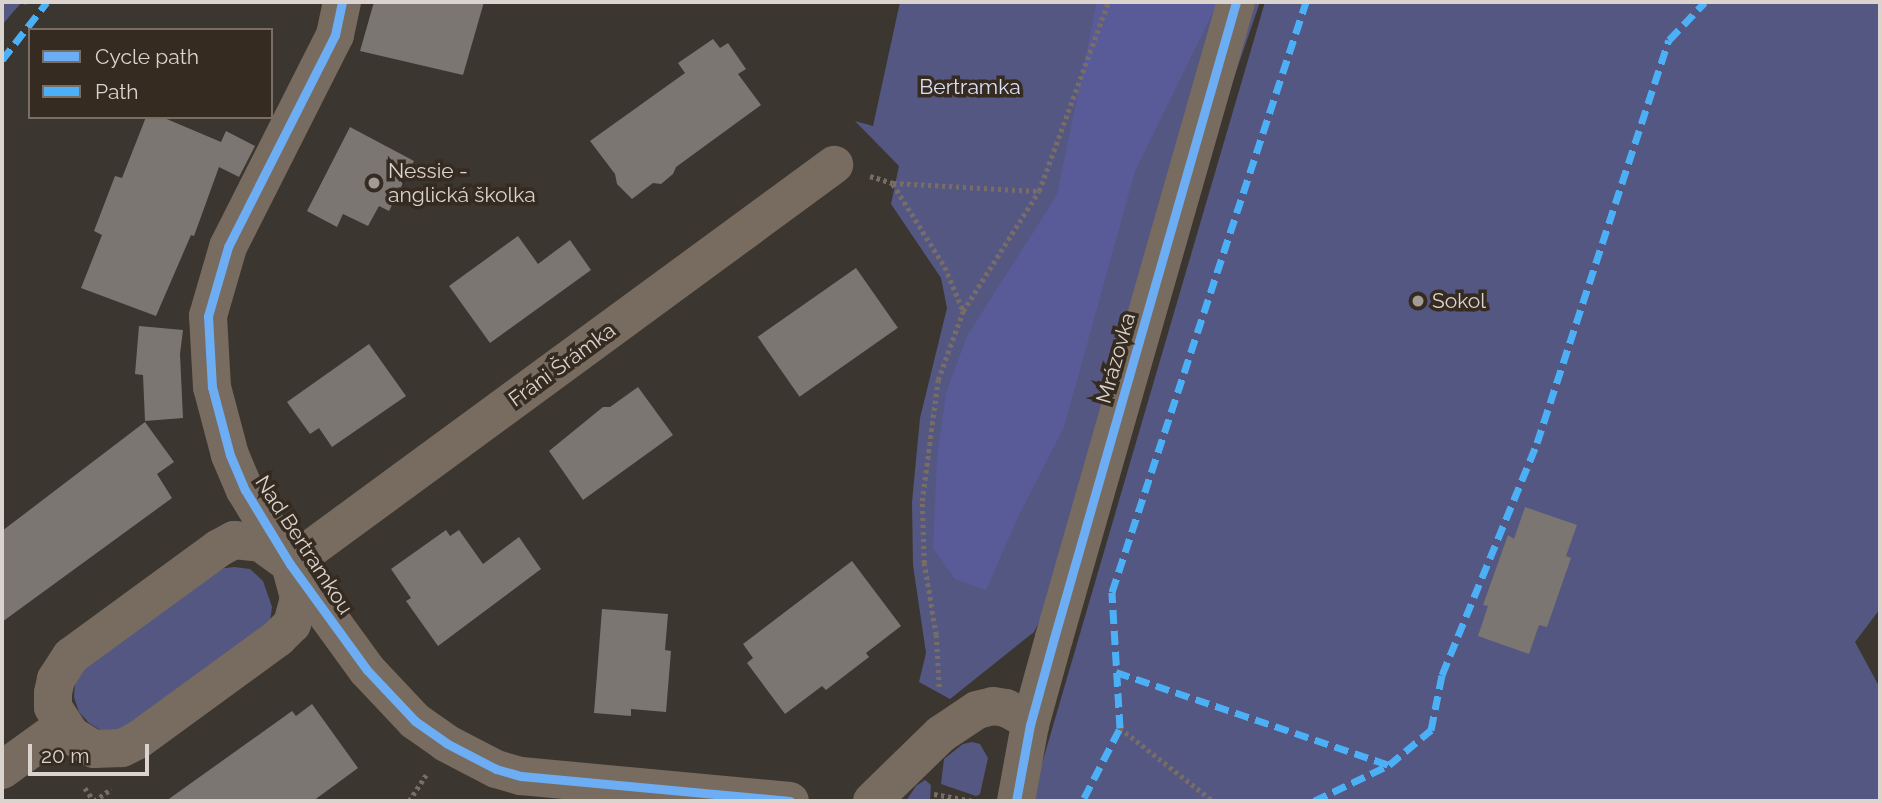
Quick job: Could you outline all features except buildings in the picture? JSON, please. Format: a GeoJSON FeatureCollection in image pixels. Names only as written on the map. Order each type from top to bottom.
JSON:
{"type":"FeatureCollection","features":[{"type":"Feature","properties":{"kind":"street","name":"Nad Bertramkou"},"geometry":{"type":"LineString","coordinates":[[342,2],[335,35],[228,247],[208,316],[212,387],[230,456],[245,490],[290,564],[388,695],[415,721],[471,758],[522,776],[790,801]]}},
{"type":"Feature","properties":{"kind":"street","name":"Mrázovka"},"geometry":{"type":"LineString","coordinates":[[1016,801],[1030,725],[1236,2]]}},
{"type":"Feature","properties":{"kind":"street","name":"Fráni Šrámka"},"geometry":{"type":"LineString","coordinates":[[290,564],[834,165]]}},
{"type":"Feature","properties":{"kind":"street"},"geometry":{"type":"LineString","coordinates":[[234,540],[250,540],[271,548],[290,564],[299,598],[292,624],[278,638],[138,740],[122,748],[94,749],[71,735],[63,726],[53,707],[53,693],[56,679],[71,656],[219,548],[234,540]]}},
{"type":"Feature","properties":{"kind":"street"},"geometry":{"type":"LineString","coordinates":[[872,801],[890,780],[941,734],[968,714],[989,706],[1013,710],[1030,725]]}},
{"type":"Feature","properties":{"kind":"street"},"geometry":{"type":"LineString","coordinates":[[2,769],[63,726]]}},
{"type":"Feature","properties":{"kind":"path"},"geometry":{"type":"LineString","coordinates":[[941,734],[936,635],[924,563],[922,501],[938,380],[963,312],[1039,191],[1108,2]]}},
{"type":"Feature","properties":{"kind":"path"},"geometry":{"type":"LineString","coordinates":[[834,165],[893,183],[1039,191]]}},
{"type":"Feature","properties":{"kind":"path"},"geometry":{"type":"LineString","coordinates":[[893,183],[945,267],[963,312]]}},
{"type":"Feature","properties":{"kind":"path"},"geometry":{"type":"LineString","coordinates":[[1120,728],[1213,801]]}},
{"type":"Feature","properties":{"kind":"path"},"geometry":{"type":"LineString","coordinates":[[78,778],[94,801],[116,786]]}},
{"type":"Feature","properties":{"kind":"path"},"geometry":{"type":"LineString","coordinates":[[933,794],[972,801]]}},
{"type":"Feature","properties":{"kind":"green space"},"geometry":{"type":"Polygon","coordinates":[[[2,2],[28,2],[26,5],[21,3],[2,25],[2,2]]]}},
{"type":"Feature","properties":{"kind":"green space","name":"Bertramka"},"geometry":{"type":"Polygon","coordinates":[[[900,2],[1260,2],[1061,581],[1034,632],[950,699],[919,682],[926,653],[913,565],[912,502],[920,418],[947,308],[941,278],[891,204],[899,166],[855,121],[873,126],[900,2]]]}},
{"type":"Feature","properties":{"kind":"green space","name":"Sokol"},"geometry":{"type":"Polygon","coordinates":[[[1265,2],[1880,2],[1880,609],[1855,642],[1880,688],[1880,801],[1031,801],[1265,2]]]}},
{"type":"Feature","properties":{"kind":"green space"},"geometry":{"type":"Polygon","coordinates":[[[218,569],[250,569],[263,581],[272,607],[270,621],[118,732],[102,731],[89,723],[79,712],[74,697],[75,681],[81,666],[218,569]]]}},
{"type":"Feature","properties":{"kind":"green space"},"geometry":{"type":"Polygon","coordinates":[[[963,744],[980,744],[988,758],[980,794],[976,796],[941,784],[944,759],[963,744]]]}},
{"type":"Feature","properties":{"kind":"green space"},"geometry":{"type":"Polygon","coordinates":[[[925,780],[931,785],[930,801],[906,801],[916,786],[925,780]]]}},
{"type":"Feature","properties":{"kind":"shaded area"},"geometry":{"type":"Polygon","coordinates":[[[1097,2],[1218,2],[1135,171],[1064,427],[1018,517],[986,590],[955,579],[933,548],[937,459],[946,393],[967,336],[1057,195],[1097,2]]]}},
{"type":"Feature","properties":{"kind":"marked path"},"geometry":{"type":"LineString","coordinates":[[2,60],[47,2]]}},
{"type":"Feature","properties":{"kind":"marked path"},"geometry":{"type":"LineString","coordinates":[[1084,798],[1120,728],[1112,592],[1306,2]]}},
{"type":"Feature","properties":{"kind":"marked path"},"geometry":{"type":"LineString","coordinates":[[1116,672],[1389,765],[1431,730],[1442,675],[1537,443],[1669,40],[1705,2]]}},
{"type":"Feature","properties":{"kind":"marked path"},"geometry":{"type":"LineString","coordinates":[[1314,801],[1389,765]]}},
{"type":"Feature","properties":{"kind":"cycle path"},"geometry":{"type":"LineString","coordinates":[[342,2],[335,35],[228,247],[208,316],[212,387],[230,455],[245,490],[290,564],[367,670],[415,721],[446,743],[496,769],[521,776],[790,801]]}},
{"type":"Feature","properties":{"kind":"cycle path"},"geometry":{"type":"LineString","coordinates":[[1016,801],[1030,725],[1236,2]]}},
{"type":"Feature","properties":{"kind":"place","name":"Nessie - anglická školka"},"geometry":{"type":"Point","coordinates":[374,183]}},
{"type":"Feature","properties":{"kind":"place","name":"Sokol"},"geometry":{"type":"Point","coordinates":[1418,301]}}]}
